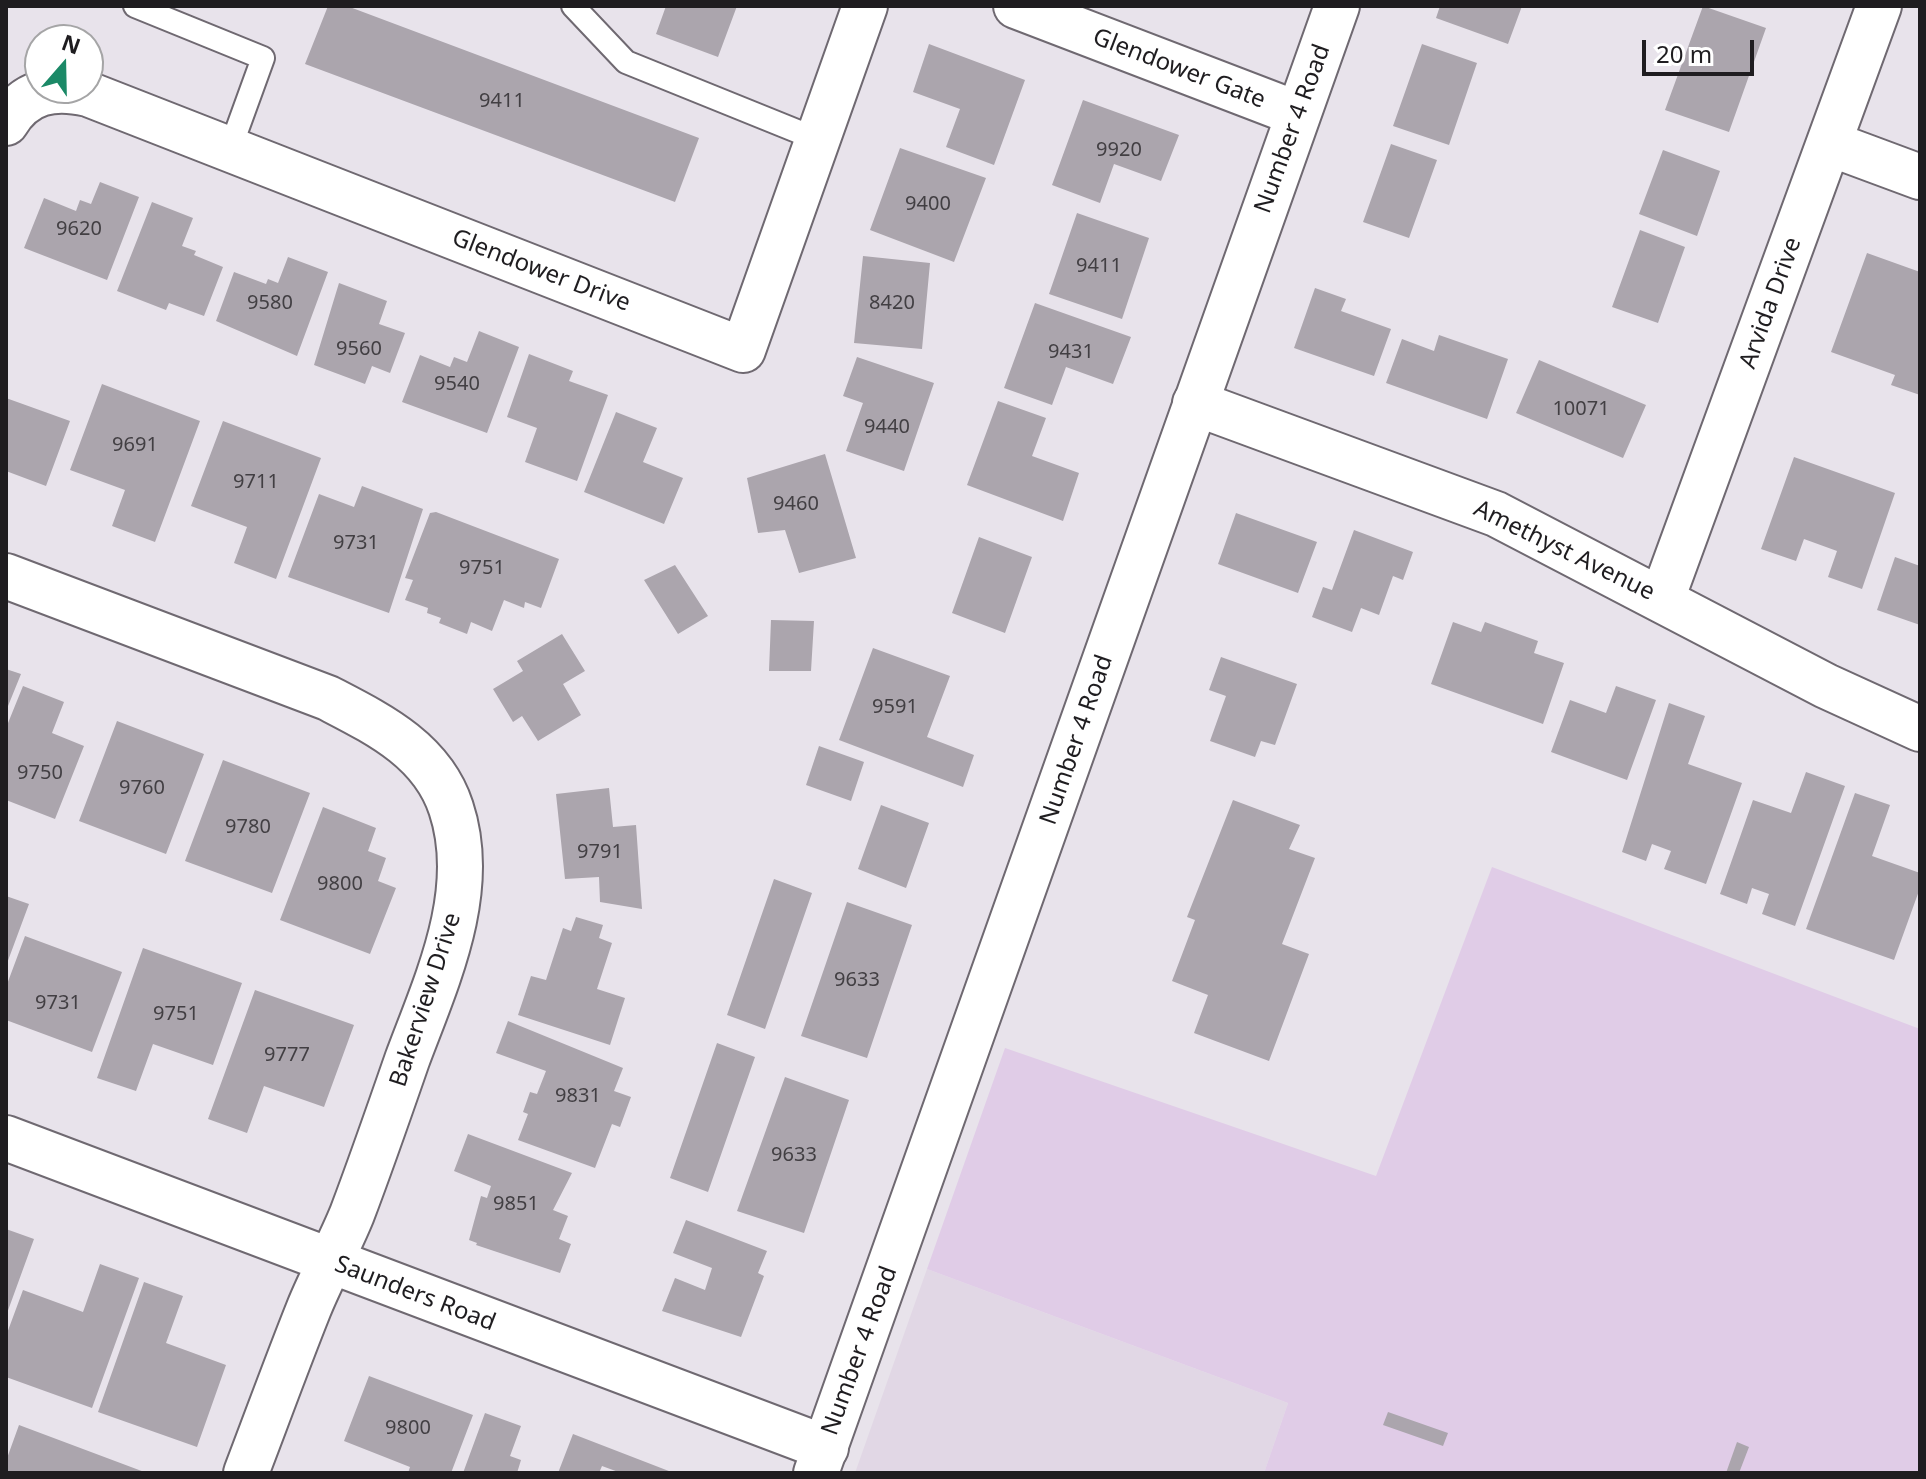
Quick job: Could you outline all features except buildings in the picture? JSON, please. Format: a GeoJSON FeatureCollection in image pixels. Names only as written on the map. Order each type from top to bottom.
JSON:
{"type":"FeatureCollection","features":[{"type":"Feature","properties":{"kind":"street","name":"Glendower Drive"},"geometry":{"type":"LineString","coordinates":[[6,123],[13,111],[31,97],[66,89],[88,94],[743,350],[865,6]]}},
{"type":"Feature","properties":{"kind":"street","name":"Glendower Gate"},"geometry":{"type":"LineString","coordinates":[[1016,6],[1298,114]]}},
{"type":"Feature","properties":{"kind":"street","name":"Number 4 Road"},"geometry":{"type":"LineString","coordinates":[[821,1460],[1337,6]]}},
{"type":"Feature","properties":{"kind":"street","name":"Arvida Drive"},"geometry":{"type":"LineString","coordinates":[[1662,599],[1879,6]]}},
{"type":"Feature","properties":{"kind":"street"},"geometry":{"type":"LineString","coordinates":[[1831,144],[1920,177]]}},
{"type":"Feature","properties":{"kind":"street","name":"Amethyst Avenue"},"geometry":{"type":"LineString","coordinates":[[1195,403],[1496,514],[1826,686],[1920,729]]}},
{"type":"Feature","properties":{"kind":"street","name":"Bakerview Drive"},"geometry":{"type":"LineString","coordinates":[[6,576],[328,698],[393,733],[413,750],[442,787],[457,835],[458,898],[452,929],[352,1213],[246,1473]]}},
{"type":"Feature","properties":{"kind":"street","name":"Saunders Road"},"geometry":{"type":"LineString","coordinates":[[6,1138],[330,1262],[821,1460]]}},
{"type":"Feature","properties":{"kind":"lane"},"geometry":{"type":"LineString","coordinates":[[135,6],[263,58],[230,149]]}},
{"type":"Feature","properties":{"kind":"lane"},"geometry":{"type":"LineString","coordinates":[[577,7],[600,38],[626,62],[819,140]]}},
{"type":"Feature","properties":{"kind":"shaded area"},"geometry":{"type":"Polygon","coordinates":[[[1492,867],[1920,1029],[1920,1473],[1264,1473],[1288,1403],[927,1269],[1005,1048],[1376,1176],[1492,867]]]}},
{"type":"Feature","properties":{"kind":"shaded area"},"geometry":{"type":"Polygon","coordinates":[[[927,1269],[1288,1403],[1264,1473],[855,1473],[927,1269]]]}}]}
